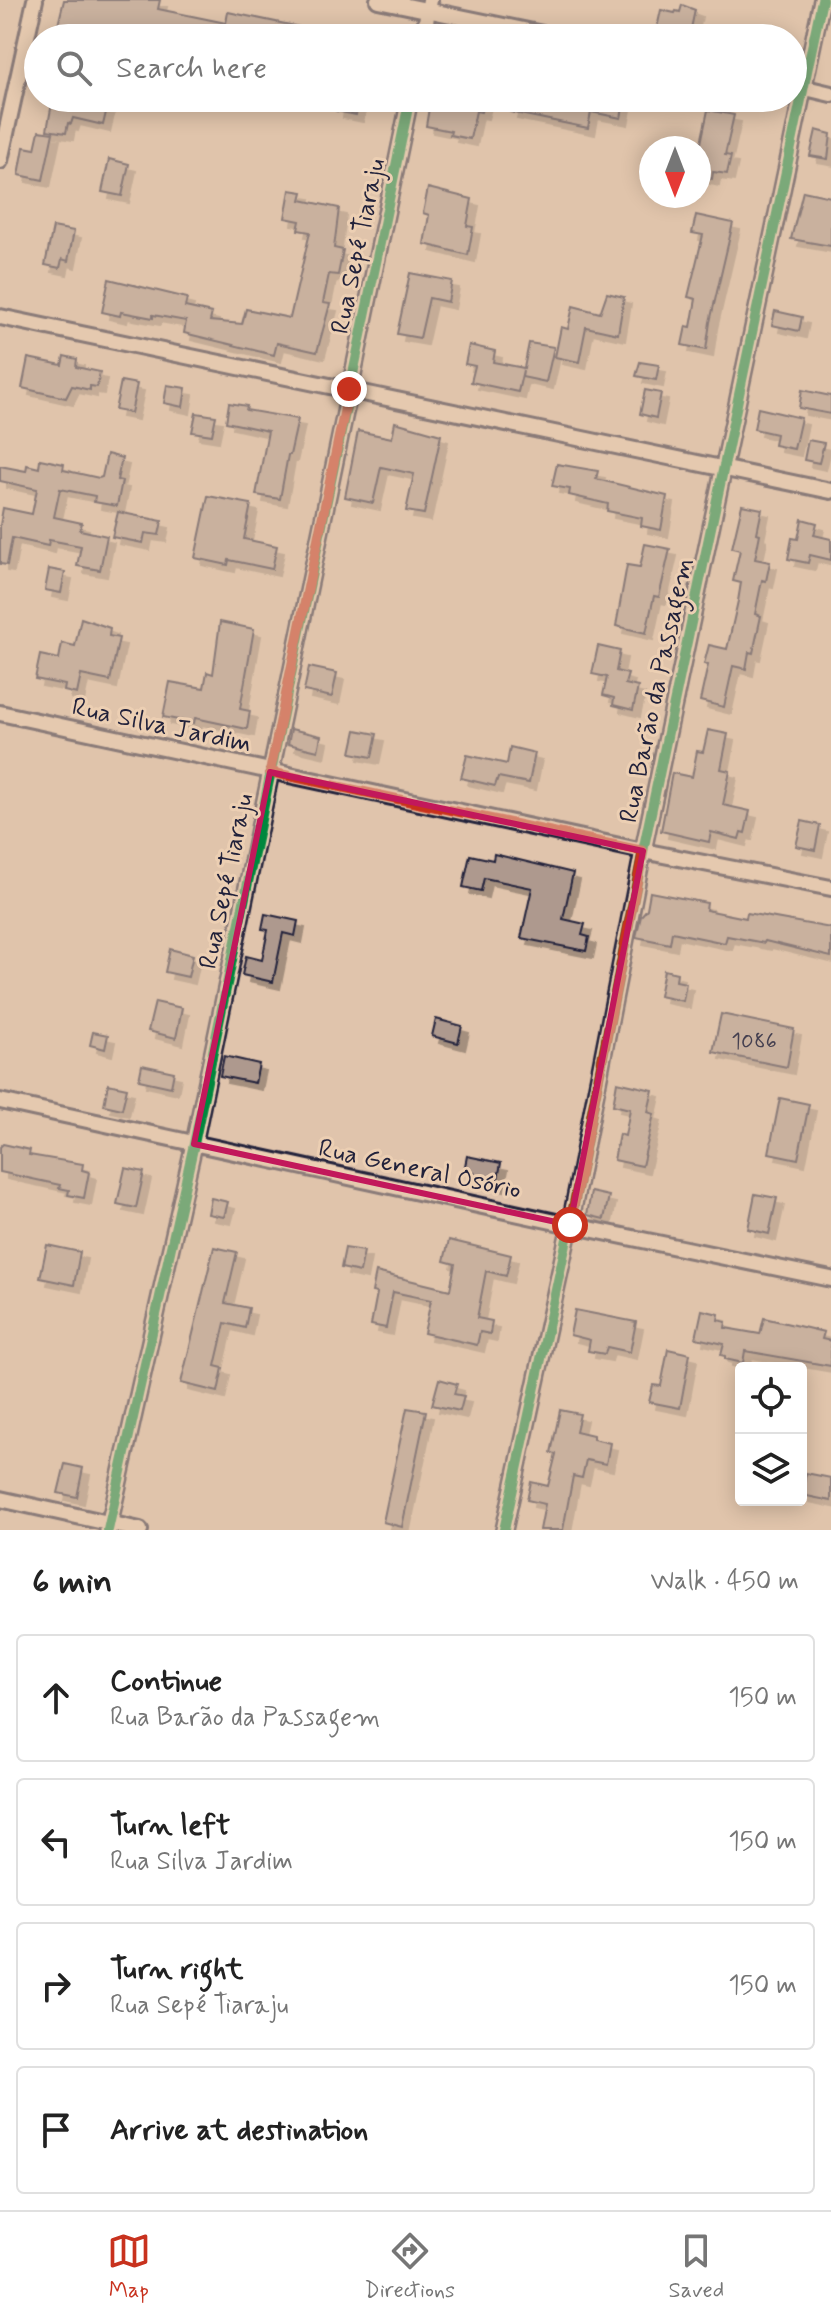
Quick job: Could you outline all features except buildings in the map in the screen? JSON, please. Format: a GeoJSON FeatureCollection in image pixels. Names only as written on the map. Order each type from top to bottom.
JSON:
{"type":"FeatureCollection","features":[{"type":"Feature","properties":{"kind":"street"},"geometry":{"type":"LineString","coordinates":[[30,24],[35,0]]}},
{"type":"Feature","properties":{"kind":"street"},"geometry":{"type":"LineString","coordinates":[[378,0],[429,5],[506,24]]}},
{"type":"Feature","properties":{"kind":"street","name":"Rua Barão da Passagem"},"geometry":{"type":"LineString","coordinates":[[807,54],[822,0]]}},
{"type":"Feature","properties":{"kind":"street"},"geometry":{"type":"LineString","coordinates":[[0,161],[24,51]]}},
{"type":"Feature","properties":{"kind":"street"},"geometry":{"type":"LineString","coordinates":[[807,88],[831,94]]}},
{"type":"Feature","properties":{"kind":"street","name":"Rua Sepé Tiaraju"},"geometry":{"type":"LineString","coordinates":[[108,1527],[194,1144],[407,112]]}},
{"type":"Feature","properties":{"kind":"street","name":"Rua Barão da Passagem"},"geometry":{"type":"LineString","coordinates":[[504,1530],[570,1225],[643,851],[725,468],[793,112]]}},
{"type":"Feature","properties":{"kind":"street"},"geometry":{"type":"LineString","coordinates":[[0,317],[831,491]]}},
{"type":"Feature","properties":{"kind":"street","name":"Rua Silva Jardim"},"geometry":{"type":"LineString","coordinates":[[0,713],[643,851],[831,888]]}},
{"type":"Feature","properties":{"kind":"street","name":"Rua General Osório"},"geometry":{"type":"LineString","coordinates":[[0,1101],[831,1279]]}},
{"type":"Feature","properties":{"kind":"street"},"geometry":{"type":"LineString","coordinates":[[0,1499],[108,1527],[140,1530]]}},
{"type":"Feature","properties":{"kind":"highlighted area"},"geometry":{"type":"Polygon","coordinates":[[[270,772],[643,851],[570,1225],[194,1144],[270,772]]]}},
{"type":"Feature","properties":{"kind":"cycle path"},"geometry":{"type":"LineString","coordinates":[[807,71],[822,0]]}},
{"type":"Feature","properties":{"kind":"cycle path"},"geometry":{"type":"LineString","coordinates":[[108,1530],[194,1144],[407,112]]}},
{"type":"Feature","properties":{"kind":"cycle path"},"geometry":{"type":"LineString","coordinates":[[504,1530],[570,1225],[643,851],[798,112]]}},
{"type":"Feature","properties":{"kind":"route"},"geometry":{"type":"LineString","coordinates":[[349,389],[270,772],[643,851],[570,1225]]}}]}
